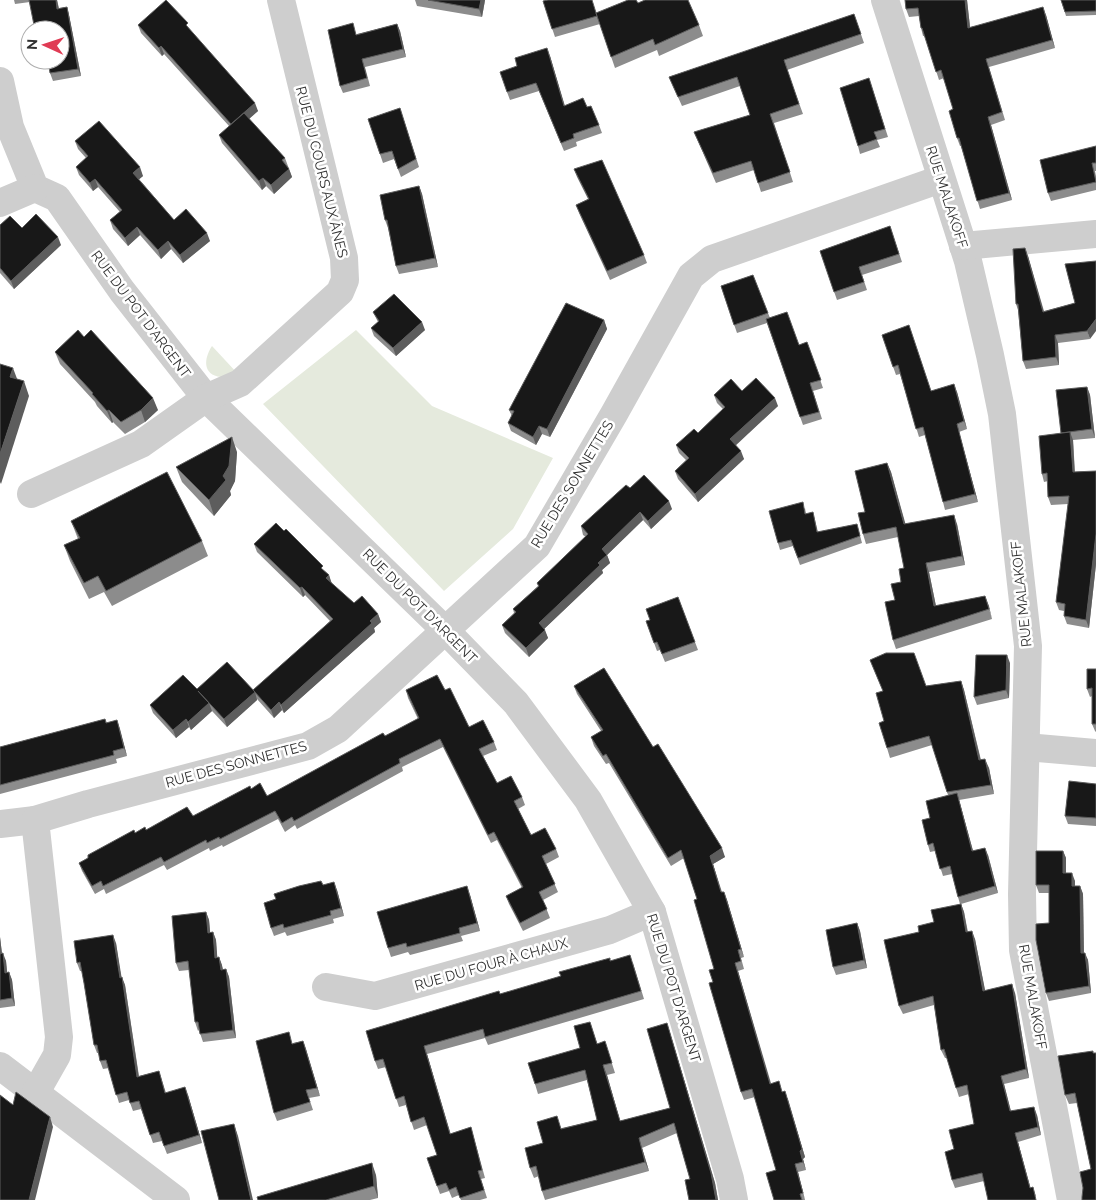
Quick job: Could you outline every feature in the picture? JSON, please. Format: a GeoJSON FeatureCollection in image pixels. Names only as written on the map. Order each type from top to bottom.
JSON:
{"type":"FeatureCollection","features":[{"type":"Feature","properties":{"kind":"street","name":"RUE DU COURS AUX ÂNES"},"geometry":{"type":"LineString","coordinates":[[31,494],[141,444],[206,398],[240,383],[340,292],[345,280],[344,258],[281,0]]}},
{"type":"Feature","properties":{"kind":"street","name":"RUE MALAKOFF"},"geometry":{"type":"LineString","coordinates":[[885,0],[964,246],[1002,414],[1028,646],[1022,894],[1023,950],[1070,1200]]}},
{"type":"Feature","properties":{"kind":"street"},"geometry":{"type":"LineString","coordinates":[[0,81],[10,127],[35,188],[0,203]]}},
{"type":"Feature","properties":{"kind":"street","name":"RUE DES SONNETTES"},"geometry":{"type":"LineString","coordinates":[[0,824],[35,820],[88,804],[308,746],[338,729],[537,546],[691,276],[712,259],[941,179]]}},
{"type":"Feature","properties":{"kind":"street","name":"RUE DU POT D'ARGENT"},"geometry":{"type":"LineString","coordinates":[[35,188],[57,198],[122,292],[206,398],[445,630],[516,702],[588,800],[652,912],[730,1179],[734,1200]]}},
{"type":"Feature","properties":{"kind":"street"},"geometry":{"type":"LineString","coordinates":[[964,246],[1096,234]]}},
{"type":"Feature","properties":{"kind":"street"},"geometry":{"type":"LineString","coordinates":[[1026,747],[1096,753]]}},
{"type":"Feature","properties":{"kind":"street"},"geometry":{"type":"LineString","coordinates":[[35,820],[59,1038],[57,1055],[36,1092]]}},
{"type":"Feature","properties":{"kind":"street","name":"RUE DU FOUR À CHAUX"},"geometry":{"type":"LineString","coordinates":[[326,987],[375,996],[610,930],[652,912]]}},
{"type":"Feature","properties":{"kind":"street"},"geometry":{"type":"LineString","coordinates":[[0,1066],[176,1200]]}},
{"type":"Feature","properties":{"kind":"shaded area"},"geometry":{"type":"Polygon","coordinates":[[[356,330],[432,406],[553,458],[513,529],[444,591],[263,404],[356,330]]]}},
{"type":"Feature","properties":{"kind":"shaded area"},"geometry":{"type":"Polygon","coordinates":[[[212,346],[238,374],[223,377],[210,373],[206,361],[212,346]]]}},
{"type":"Feature","properties":{"kind":"building"},"geometry":{"type":"Polygon","coordinates":[[[29,0],[56,0],[57,9],[67,7],[69,20],[33,20],[29,0]]]}},
{"type":"Feature","properties":{"kind":"building"},"geometry":{"type":"Polygon","coordinates":[[[166,0],[188,23],[186,25],[255,103],[231,124],[161,46],[159,48],[138,25],[166,0]]]}},
{"type":"Feature","properties":{"kind":"building"},"geometry":{"type":"Polygon","coordinates":[[[428,0],[481,0],[479,9],[428,0]]]}},
{"type":"Feature","properties":{"kind":"building"},"geometry":{"type":"Polygon","coordinates":[[[592,0],[597,16],[552,29],[543,1],[592,0]]]}},
{"type":"Feature","properties":{"kind":"building"},"geometry":{"type":"Polygon","coordinates":[[[628,0],[636,0],[638,3],[645,0],[688,0],[699,25],[655,45],[653,39],[611,57],[596,13],[628,0]]]}},
{"type":"Feature","properties":{"kind":"building"},"geometry":{"type":"Polygon","coordinates":[[[905,0],[965,0],[968,28],[1043,7],[1052,40],[986,59],[1002,112],[988,117],[1009,193],[977,201],[959,138],[957,138],[949,111],[953,109],[941,70],[936,72],[921,28],[918,8],[906,9],[905,0]]]}},
{"type":"Feature","properties":{"kind":"building"},"geometry":{"type":"Polygon","coordinates":[[[1061,0],[1096,0],[1096,11],[1065,12],[1061,0]]]}},
{"type":"Feature","properties":{"kind":"building"},"geometry":{"type":"Polygon","coordinates":[[[854,14],[861,34],[784,60],[799,104],[770,114],[790,172],[758,183],[751,161],[713,173],[694,132],[750,115],[737,77],[678,97],[669,77],[854,14]]]}},
{"type":"Feature","properties":{"kind":"building"},"geometry":{"type":"Polygon","coordinates":[[[353,23],[356,35],[397,24],[403,49],[362,59],[367,78],[340,86],[328,30],[353,23]]]}},
{"type":"Feature","properties":{"kind":"building"},"geometry":{"type":"Polygon","coordinates":[[[70,24],[78,69],[50,73],[50,70],[70,70],[70,24]]]}},
{"type":"Feature","properties":{"kind":"building"},"geometry":{"type":"Polygon","coordinates":[[[547,48],[564,106],[583,98],[587,107],[591,106],[599,125],[573,134],[574,138],[561,143],[536,83],[507,92],[500,72],[517,66],[515,58],[547,48]]]}},
{"type":"Feature","properties":{"kind":"building"},"geometry":{"type":"Polygon","coordinates":[[[869,78],[885,129],[874,132],[877,139],[858,146],[840,88],[869,78]]]}},
{"type":"Feature","properties":{"kind":"building"},"geometry":{"type":"Polygon","coordinates":[[[400,108],[416,159],[398,169],[392,151],[380,154],[368,119],[400,108]]]}},
{"type":"Feature","properties":{"kind":"building"},"geometry":{"type":"Polygon","coordinates":[[[244,113],[285,158],[282,160],[289,169],[271,185],[263,178],[259,181],[219,135],[244,113]]]}},
{"type":"Feature","properties":{"kind":"building"},"geometry":{"type":"Polygon","coordinates":[[[99,121],[140,167],[133,173],[174,220],[186,209],[207,233],[180,255],[168,241],[158,250],[137,227],[125,238],[110,220],[122,210],[95,179],[90,183],[76,167],[88,156],[75,141],[99,121]]]}},
{"type":"Feature","properties":{"kind":"building"},"geometry":{"type":"Polygon","coordinates":[[[1096,146],[1096,163],[1092,163],[1096,182],[1048,193],[1040,160],[1096,146]]]}},
{"type":"Feature","properties":{"kind":"building"},"geometry":{"type":"Polygon","coordinates":[[[602,160],[644,255],[607,271],[576,205],[589,199],[574,169],[602,160]]]}},
{"type":"Feature","properties":{"kind":"building"},"geometry":{"type":"Polygon","coordinates":[[[419,186],[435,258],[396,266],[380,195],[419,186]]]}},
{"type":"Feature","properties":{"kind":"building"},"geometry":{"type":"Polygon","coordinates":[[[36,214],[58,237],[11,281],[0,268],[0,225],[10,216],[22,228],[36,214]]]}},
{"type":"Feature","properties":{"kind":"building"},"geometry":{"type":"Polygon","coordinates":[[[890,226],[899,254],[859,267],[864,282],[834,292],[820,251],[890,226]]]}},
{"type":"Feature","properties":{"kind":"building"},"geometry":{"type":"Polygon","coordinates":[[[1025,248],[1043,312],[1075,303],[1065,264],[1096,261],[1096,319],[1087,331],[1055,335],[1056,357],[1023,361],[1018,304],[1016,304],[1013,249],[1025,248]]]}},
{"type":"Feature","properties":{"kind":"building"},"geometry":{"type":"Polygon","coordinates":[[[753,275],[768,313],[734,325],[721,286],[753,275]]]}},
{"type":"Feature","properties":{"kind":"building"},"geometry":{"type":"Polygon","coordinates":[[[394,294],[422,322],[393,348],[371,328],[379,321],[373,312],[394,294]]]}},
{"type":"Feature","properties":{"kind":"building"},"geometry":{"type":"Polygon","coordinates":[[[566,303],[604,320],[547,429],[539,426],[533,437],[508,423],[514,411],[509,410],[566,303]]]}},
{"type":"Feature","properties":{"kind":"building"},"geometry":{"type":"Polygon","coordinates":[[[787,312],[799,345],[807,342],[821,380],[810,383],[819,412],[800,417],[766,319],[787,312]]]}},
{"type":"Feature","properties":{"kind":"building"},"geometry":{"type":"Polygon","coordinates":[[[909,325],[931,391],[954,384],[964,421],[957,424],[975,494],[943,502],[923,427],[916,429],[898,365],[893,367],[882,335],[909,325]]]}},
{"type":"Feature","properties":{"kind":"building"},"geometry":{"type":"Polygon","coordinates":[[[78,330],[84,337],[91,330],[153,398],[141,410],[121,422],[109,410],[107,411],[55,352],[78,330]]]}},
{"type":"Feature","properties":{"kind":"building"},"geometry":{"type":"Polygon","coordinates":[[[0,364],[13,368],[10,377],[24,381],[0,454],[0,364]]]}},
{"type":"Feature","properties":{"kind":"building"},"geometry":{"type":"Polygon","coordinates":[[[756,378],[775,398],[730,439],[741,451],[695,494],[675,471],[689,458],[676,445],[694,429],[698,433],[725,407],[714,395],[731,379],[742,391],[756,378]]]}},
{"type":"Feature","properties":{"kind":"building"},"geometry":{"type":"Polygon","coordinates":[[[1087,387],[1092,429],[1061,433],[1056,390],[1087,387]]]}},
{"type":"Feature","properties":{"kind":"building"},"geometry":{"type":"Polygon","coordinates":[[[1070,432],[1073,472],[1096,471],[1096,534],[1086,620],[1064,616],[1065,604],[1056,602],[1069,496],[1048,497],[1047,473],[1042,474],[1039,436],[1070,432]]]}},
{"type":"Feature","properties":{"kind":"building"},"geometry":{"type":"Polygon","coordinates":[[[232,437],[229,466],[223,476],[226,480],[209,500],[176,467],[232,437]]]}},
{"type":"Feature","properties":{"kind":"building"},"geometry":{"type":"Polygon","coordinates":[[[887,463],[904,524],[954,515],[962,556],[926,563],[934,606],[985,596],[989,609],[893,640],[885,602],[895,600],[891,584],[901,582],[899,569],[904,568],[896,527],[863,534],[858,513],[865,512],[855,471],[887,463]]]}},
{"type":"Feature","properties":{"kind":"building"},"geometry":{"type":"Polygon","coordinates":[[[167,472],[202,541],[106,591],[98,576],[84,583],[64,545],[80,538],[71,521],[167,472]]]}},
{"type":"Feature","properties":{"kind":"building"},"geometry":{"type":"Polygon","coordinates":[[[644,475],[669,501],[648,521],[640,512],[602,549],[607,555],[598,563],[600,565],[539,623],[545,630],[526,648],[502,625],[516,612],[513,609],[539,586],[537,583],[588,534],[581,526],[626,485],[630,488],[644,475]]]}},
{"type":"Feature","properties":{"kind":"building"},"geometry":{"type":"Polygon","coordinates":[[[803,502],[805,514],[813,512],[817,532],[857,524],[860,536],[798,558],[791,540],[778,543],[769,511],[803,502]]]}},
{"type":"Feature","properties":{"kind":"building"},"geometry":{"type":"Polygon","coordinates":[[[276,523],[284,531],[286,529],[323,566],[321,568],[329,575],[326,578],[354,603],[362,596],[378,614],[370,621],[372,623],[281,705],[279,702],[271,710],[253,690],[333,619],[302,587],[300,588],[254,544],[276,523]]]}},
{"type":"Feature","properties":{"kind":"building"},"geometry":{"type":"Polygon","coordinates":[[[678,597],[695,642],[662,654],[657,642],[654,643],[646,621],[650,620],[646,609],[678,597]]]}},
{"type":"Feature","properties":{"kind":"building"},"geometry":{"type":"Polygon","coordinates":[[[886,653],[914,653],[926,686],[961,681],[979,760],[985,759],[991,785],[947,792],[929,736],[887,748],[879,723],[884,721],[876,693],[883,691],[870,660],[886,653]]]}},
{"type":"Feature","properties":{"kind":"building"},"geometry":{"type":"Polygon","coordinates":[[[976,655],[1007,655],[1006,690],[974,697],[976,655]]]}},
{"type":"Feature","properties":{"kind":"building"},"geometry":{"type":"Polygon","coordinates":[[[227,662],[255,692],[224,719],[198,691],[209,703],[188,722],[186,719],[173,730],[150,705],[183,675],[197,689],[227,662]]]}},
{"type":"Feature","properties":{"kind":"building"},"geometry":{"type":"Polygon","coordinates":[[[604,668],[653,747],[658,744],[722,848],[710,856],[721,892],[724,892],[741,949],[738,950],[741,961],[735,963],[770,1084],[779,1081],[782,1092],[785,1091],[802,1149],[800,1151],[803,1162],[795,1164],[803,1193],[800,1194],[802,1200],[774,1200],[766,1173],[776,1170],[752,1089],[741,1092],[709,983],[713,982],[709,970],[714,969],[694,900],[697,899],[681,850],[668,858],[606,754],[603,756],[591,737],[603,730],[574,686],[604,668]]]}},
{"type":"Feature","properties":{"kind":"building"},"geometry":{"type":"Polygon","coordinates":[[[1087,669],[1096,669],[1096,724],[1092,724],[1092,688],[1087,689],[1087,669]]]}},
{"type":"Feature","properties":{"kind":"building"},"geometry":{"type":"Polygon","coordinates":[[[437,675],[445,690],[450,688],[469,727],[483,720],[494,742],[479,749],[497,783],[511,776],[522,797],[514,801],[531,835],[545,828],[556,849],[542,856],[555,884],[539,892],[547,909],[520,923],[506,896],[523,887],[494,832],[488,835],[440,739],[399,759],[400,763],[294,821],[292,817],[282,823],[275,811],[220,839],[219,837],[207,843],[206,840],[164,862],[161,857],[103,886],[101,881],[92,886],[79,863],[88,858],[88,855],[134,830],[135,833],[145,827],[146,830],[187,807],[193,816],[250,786],[251,789],[260,783],[267,796],[383,733],[385,736],[419,718],[406,690],[437,675]]]}},
{"type":"Feature","properties":{"kind":"building"},"geometry":{"type":"Polygon","coordinates":[[[105,719],[106,723],[117,720],[124,748],[113,751],[114,755],[0,785],[0,747],[105,719]]]}},
{"type":"Feature","properties":{"kind":"building"},"geometry":{"type":"Polygon","coordinates":[[[1069,781],[1096,784],[1096,818],[1065,816],[1069,781]]]}},
{"type":"Feature","properties":{"kind":"building"},"geometry":{"type":"Polygon","coordinates":[[[957,793],[972,851],[985,848],[995,886],[958,897],[950,866],[940,869],[933,843],[928,845],[922,820],[930,818],[926,801],[957,793]]]}},
{"type":"Feature","properties":{"kind":"building"},"geometry":{"type":"Polygon","coordinates":[[[1036,851],[1063,851],[1063,873],[1072,873],[1072,886],[1080,886],[1081,953],[1085,953],[1089,986],[1046,993],[1036,940],[1036,924],[1049,923],[1049,885],[1036,885],[1036,851]]]}},
{"type":"Feature","properties":{"kind":"building"},"geometry":{"type":"Polygon","coordinates":[[[321,881],[323,885],[334,882],[341,908],[330,911],[331,915],[284,928],[283,924],[271,928],[264,903],[276,899],[274,894],[321,881]]]}},
{"type":"Feature","properties":{"kind":"building"},"geometry":{"type":"Polygon","coordinates":[[[467,886],[477,923],[459,928],[460,933],[407,947],[406,943],[388,948],[377,912],[467,886]]]}},
{"type":"Feature","properties":{"kind":"building"},"geometry":{"type":"Polygon","coordinates":[[[961,904],[966,932],[972,931],[983,991],[1012,984],[1026,1069],[1001,1076],[1010,1111],[1034,1107],[1038,1127],[1015,1133],[1030,1188],[1033,1187],[1036,1200],[988,1200],[982,1173],[952,1180],[945,1152],[954,1149],[949,1130],[974,1124],[967,1085],[956,1088],[944,1049],[941,1050],[933,996],[899,1006],[884,940],[919,932],[918,926],[934,922],[931,910],[961,904]]]}},
{"type":"Feature","properties":{"kind":"building"},"geometry":{"type":"Polygon","coordinates":[[[206,912],[208,933],[213,932],[215,958],[219,957],[221,970],[226,969],[233,1030],[200,1034],[198,1022],[195,1022],[188,961],[176,963],[172,916],[206,912]]]}},
{"type":"Feature","properties":{"kind":"building"},"geometry":{"type":"Polygon","coordinates":[[[857,923],[864,960],[833,967],[826,930],[857,923]]]}},
{"type":"Feature","properties":{"kind":"building"},"geometry":{"type":"Polygon","coordinates":[[[113,935],[120,978],[122,977],[137,1077],[159,1071],[165,1093],[185,1087],[199,1135],[164,1146],[159,1132],[150,1135],[139,1101],[130,1103],[127,1092],[116,1095],[106,1060],[100,1061],[97,1045],[94,1045],[80,962],[77,963],[74,941],[113,935]]]}},
{"type":"Feature","properties":{"kind":"building"},"geometry":{"type":"Polygon","coordinates":[[[3,953],[5,973],[9,972],[12,998],[0,1000],[0,954],[3,953]]]}},
{"type":"Feature","properties":{"kind":"building"},"geometry":{"type":"Polygon","coordinates":[[[630,955],[641,991],[485,1037],[483,1029],[424,1046],[450,1134],[471,1127],[482,1170],[478,1171],[484,1190],[460,1198],[456,1187],[449,1190],[446,1183],[437,1186],[427,1158],[437,1155],[424,1117],[411,1122],[404,1096],[396,1099],[383,1059],[375,1061],[366,1031],[499,991],[500,994],[561,976],[559,972],[610,958],[610,961],[630,955]]]}},
{"type":"Feature","properties":{"kind":"building"},"geometry":{"type":"Polygon","coordinates":[[[590,1022],[597,1044],[605,1041],[612,1063],[603,1065],[620,1121],[670,1108],[647,1029],[667,1023],[711,1173],[716,1200],[689,1200],[685,1180],[690,1179],[674,1123],[639,1138],[645,1162],[542,1191],[536,1166],[530,1168],[525,1148],[543,1143],[537,1122],[557,1116],[561,1129],[597,1120],[585,1070],[535,1084],[528,1063],[580,1048],[574,1026],[590,1022]]]}},
{"type":"Feature","properties":{"kind":"building"},"geometry":{"type":"Polygon","coordinates":[[[289,1032],[292,1044],[303,1041],[317,1088],[306,1090],[310,1102],[274,1113],[256,1041],[289,1032]]]}},
{"type":"Feature","properties":{"kind":"building"},"geometry":{"type":"Polygon","coordinates":[[[1093,1051],[1093,1053],[1096,1053],[1096,1200],[1082,1200],[1083,1188],[1080,1172],[1091,1169],[1075,1093],[1065,1095],[1058,1056],[1093,1051]]]}},
{"type":"Feature","properties":{"kind":"building"},"geometry":{"type":"Polygon","coordinates":[[[16,1092],[50,1117],[29,1200],[0,1200],[0,1095],[13,1105],[16,1092]]]}},
{"type":"Feature","properties":{"kind":"building"},"geometry":{"type":"Polygon","coordinates":[[[234,1124],[251,1200],[219,1200],[201,1131],[234,1124]]]}},
{"type":"Feature","properties":{"kind":"building"},"geometry":{"type":"Polygon","coordinates":[[[372,1163],[374,1186],[326,1200],[258,1200],[257,1197],[372,1163]]]}}]}
